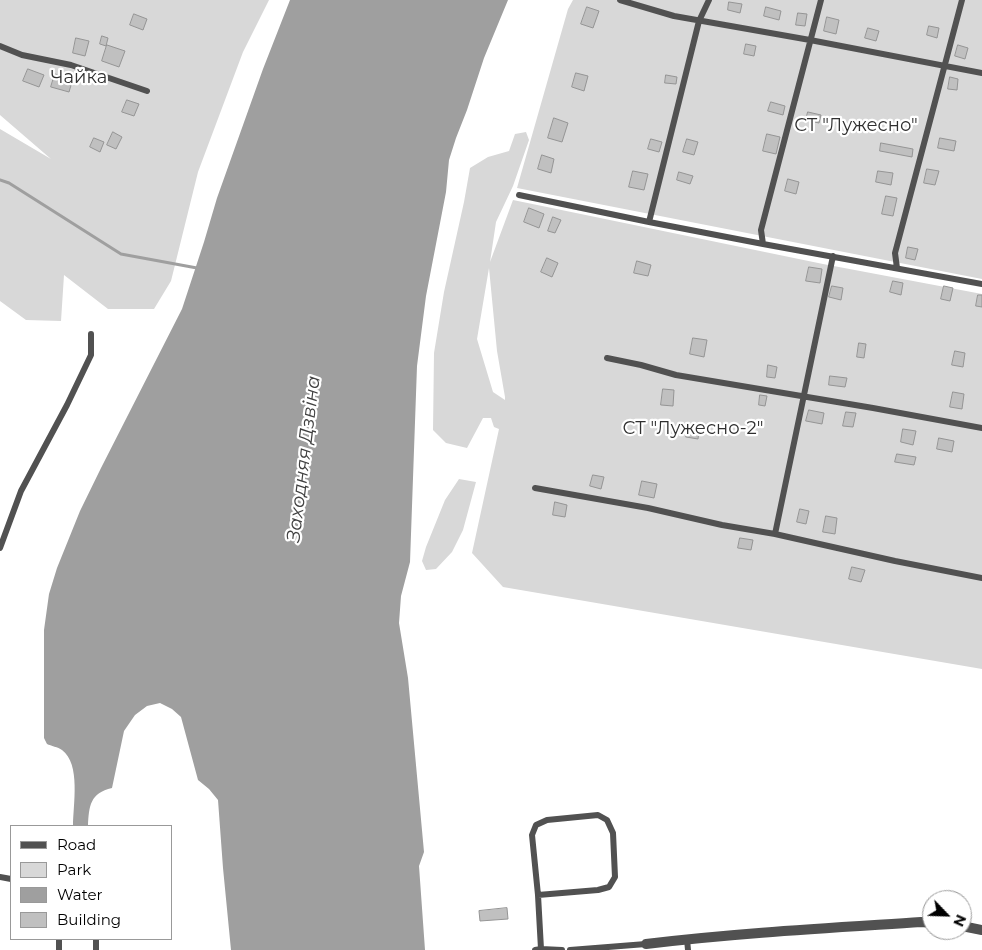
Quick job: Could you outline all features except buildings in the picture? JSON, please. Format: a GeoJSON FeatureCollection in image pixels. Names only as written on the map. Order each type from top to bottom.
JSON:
{"type":"FeatureCollection","features":[{"type":"Feature","properties":{"kind":"street"},"geometry":{"type":"LineString","coordinates":[[646,944],[687,939],[922,922]]}},
{"type":"Feature","properties":{"kind":"lane"},"geometry":{"type":"LineString","coordinates":[[620,0],[674,16],[982,73]]}},
{"type":"Feature","properties":{"kind":"lane"},"geometry":{"type":"LineString","coordinates":[[649,222],[699,21],[709,0]]}},
{"type":"Feature","properties":{"kind":"lane"},"geometry":{"type":"LineString","coordinates":[[763,244],[761,230],[821,0]]}},
{"type":"Feature","properties":{"kind":"lane"},"geometry":{"type":"LineString","coordinates":[[897,268],[895,254],[962,0]]}},
{"type":"Feature","properties":{"kind":"lane"},"geometry":{"type":"LineString","coordinates":[[0,46],[22,55],[72,66],[147,91]]}},
{"type":"Feature","properties":{"kind":"lane"},"geometry":{"type":"LineString","coordinates":[[519,195],[763,244],[982,284]]}},
{"type":"Feature","properties":{"kind":"lane"},"geometry":{"type":"LineString","coordinates":[[775,534],[833,256]]}},
{"type":"Feature","properties":{"kind":"lane"},"geometry":{"type":"LineString","coordinates":[[0,548],[21,491],[92,355],[91,334]]}},
{"type":"Feature","properties":{"kind":"lane"},"geometry":{"type":"LineString","coordinates":[[607,358],[676,375],[982,428]]}},
{"type":"Feature","properties":{"kind":"lane"},"geometry":{"type":"LineString","coordinates":[[535,488],[648,508],[982,578]]}},
{"type":"Feature","properties":{"kind":"lane"},"geometry":{"type":"LineString","coordinates":[[538,894],[598,890],[609,887],[616,877],[614,833],[607,820],[598,815],[547,820],[536,825],[532,835],[538,894],[538,949],[562,950]]}},
{"type":"Feature","properties":{"kind":"lane"},"geometry":{"type":"LineString","coordinates":[[687,939],[688,950]]}},
{"type":"Feature","properties":{"kind":"lane"},"geometry":{"type":"LineString","coordinates":[[570,950],[646,944]]}},
{"type":"Feature","properties":{"kind":"green space","name":"Чайка"},"geometry":{"type":"Polygon","coordinates":[[[0,0],[269,0],[243,52],[198,172],[171,281],[154,309],[108,309],[64,275],[61,321],[26,320],[0,301],[0,129],[51,159],[0,115],[0,0]]]}},
{"type":"Feature","properties":{"kind":"green space","name":"СТ \"Лужесно\""},"geometry":{"type":"Polygon","coordinates":[[[573,0],[982,0],[982,279],[517,188],[568,9],[573,0]]]}},
{"type":"Feature","properties":{"kind":"green space","name":"СТ \"Лужесно-2\""},"geometry":{"type":"Polygon","coordinates":[[[526,132],[529,140],[513,186],[496,222],[490,262],[513,200],[823,264],[982,294],[982,669],[503,587],[472,553],[499,429],[494,427],[491,418],[483,418],[467,448],[446,443],[433,430],[434,353],[444,292],[470,168],[488,157],[509,151],[515,134],[526,132]],[[489,268],[477,339],[493,392],[505,400],[497,351],[489,268]]]}},
{"type":"Feature","properties":{"kind":"green space"},"geometry":{"type":"Polygon","coordinates":[[[459,479],[476,482],[463,530],[452,552],[436,569],[426,570],[422,561],[426,547],[445,500],[459,479]]]}},
{"type":"Feature","properties":{"kind":"water","name":"Заходняя Дзвіна"},"geometry":{"type":"Polygon","coordinates":[[[290,0],[508,0],[484,58],[449,160],[446,192],[426,296],[417,366],[410,562],[401,596],[399,623],[408,678],[424,852],[419,866],[425,950],[231,950],[218,800],[198,780],[181,717],[172,709],[160,703],[147,706],[135,715],[124,731],[112,788],[99,793],[92,801],[88,825],[73,825],[75,785],[72,765],[68,756],[62,750],[47,744],[44,738],[44,630],[49,594],[57,568],[80,511],[182,309],[217,198],[290,0]]]}},
{"type":"Feature","properties":{"kind":"waterway"},"geometry":{"type":"LineString","coordinates":[[0,180],[9,183],[121,254],[197,268]]}}]}
